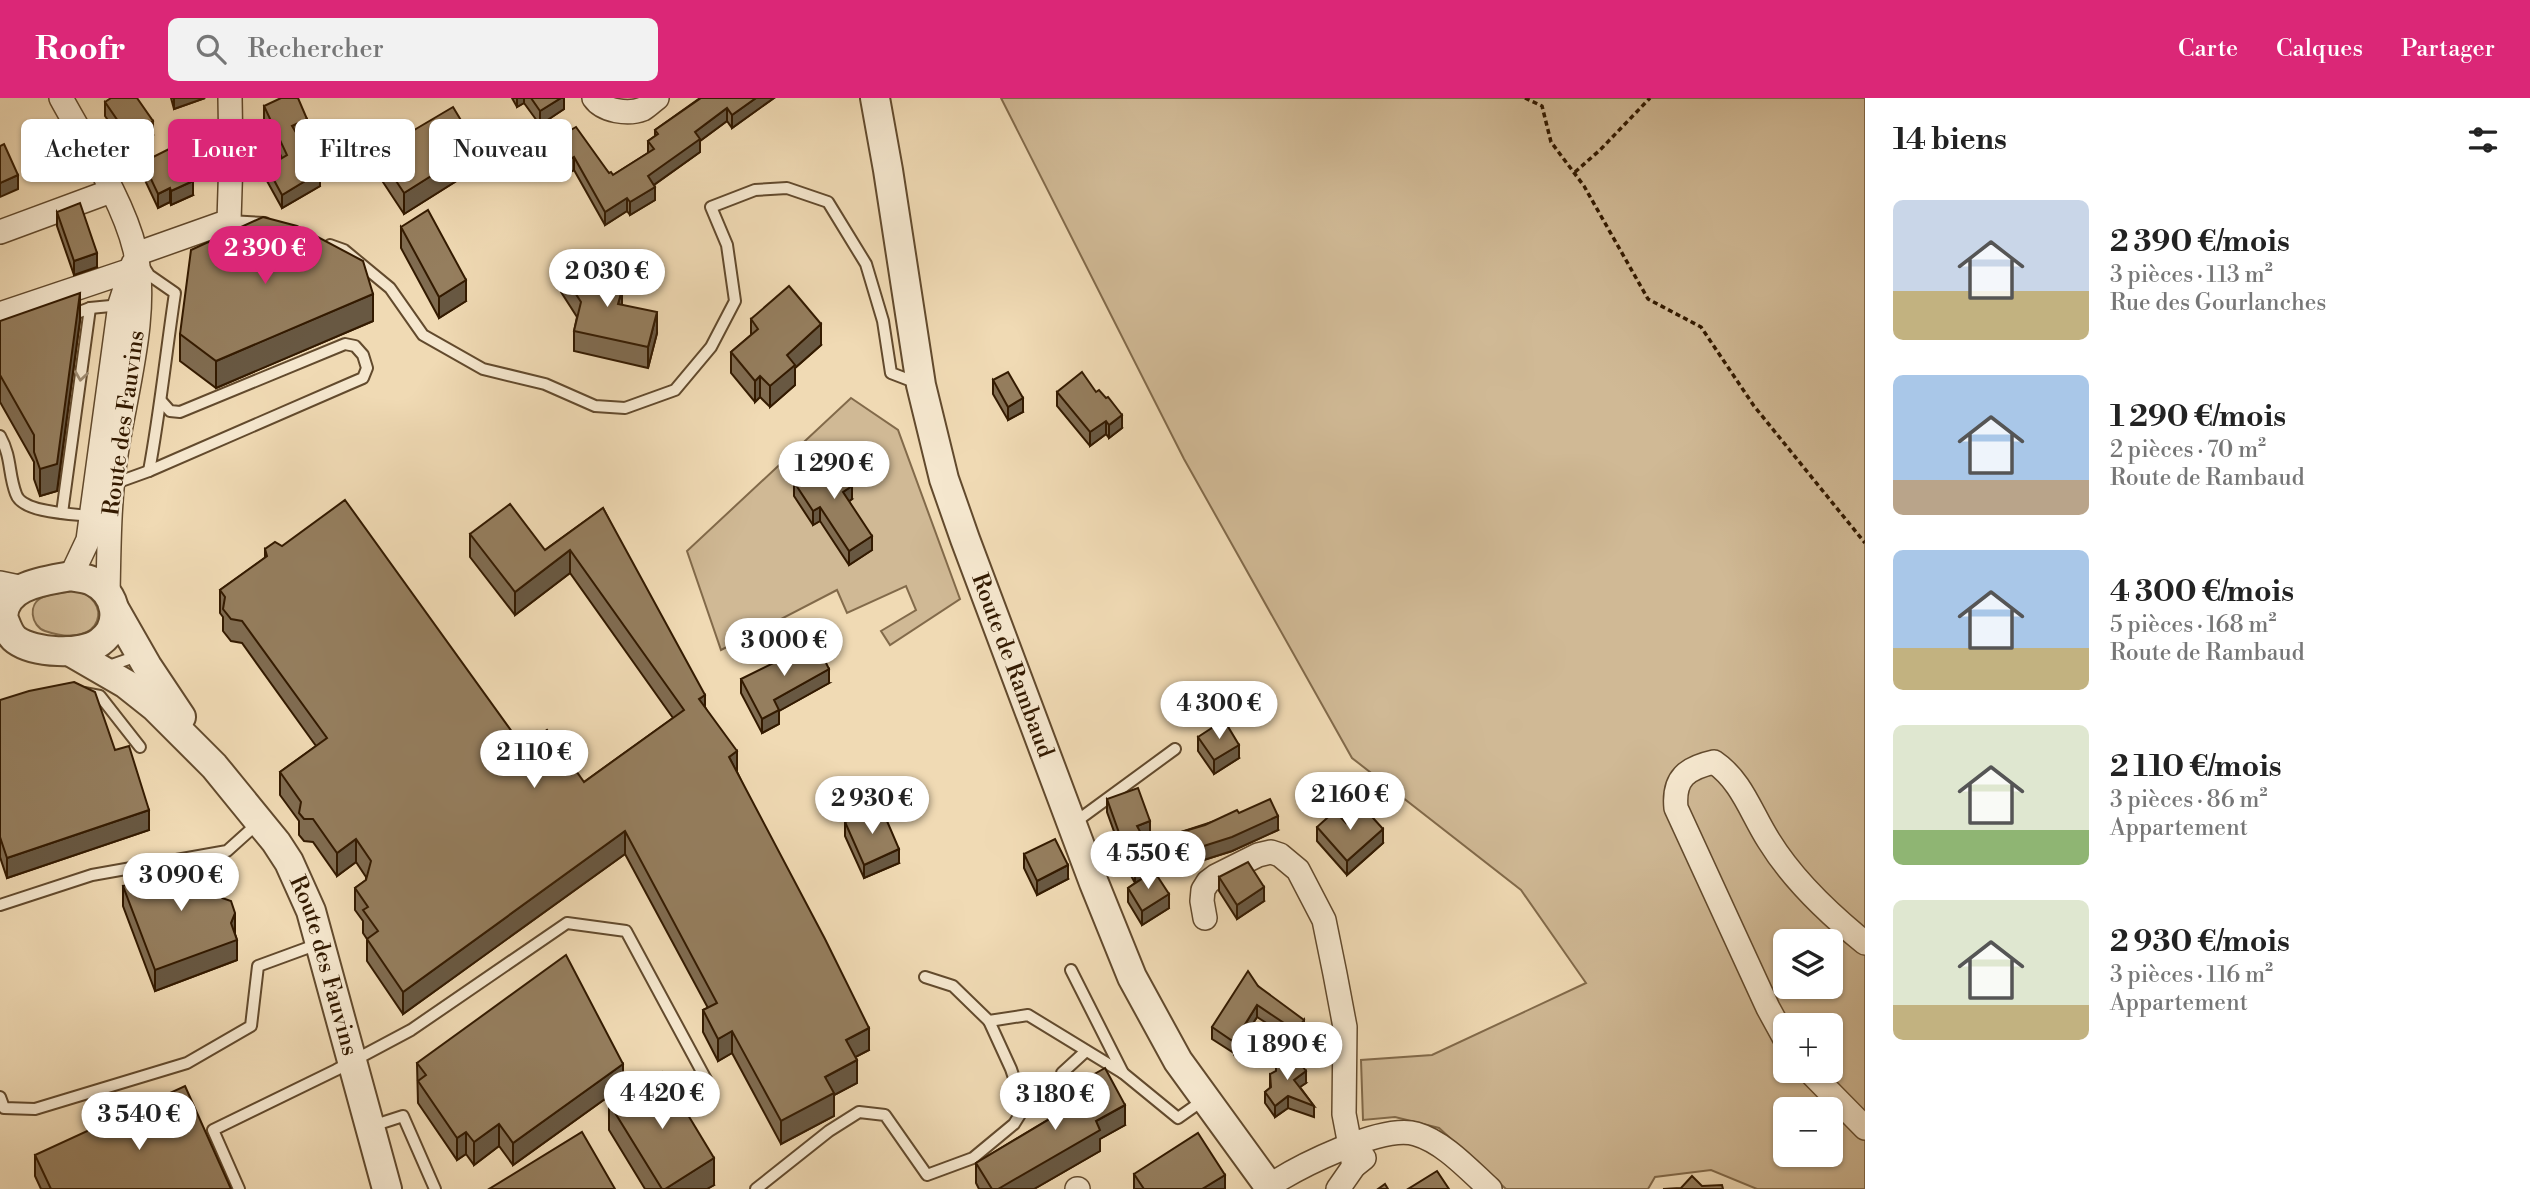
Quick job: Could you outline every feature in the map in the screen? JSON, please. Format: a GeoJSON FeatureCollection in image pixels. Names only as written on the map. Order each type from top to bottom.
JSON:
{"type":"FeatureCollection","features":[{"type":"Feature","properties":{"kind":"street","name":"Route des Fauvins"},"geometry":{"type":"LineString","coordinates":[[61,98],[126,223],[140,306],[112,484],[111,601],[141,655],[214,766]]}},
{"type":"Feature","properties":{"kind":"street"},"geometry":{"type":"LineString","coordinates":[[0,314],[133,262],[229,220],[230,98]]}},
{"type":"Feature","properties":{"kind":"street"},"geometry":{"type":"LineString","coordinates":[[594,98],[598,103],[618,112],[642,109],[657,98]]}},
{"type":"Feature","properties":{"kind":"street","name":"Route de Rambaud"},"geometry":{"type":"LineString","coordinates":[[874,98],[888,170],[921,385],[944,479],[961,527],[1132,977],[1178,1061],[1270,1187]]}},
{"type":"Feature","properties":{"kind":"street"},"geometry":{"type":"LineString","coordinates":[[0,232],[111,191]]}},
{"type":"Feature","properties":{"kind":"street","name":"Route des Fauvins"},"geometry":{"type":"LineString","coordinates":[[71,576],[88,540],[120,304],[133,262]]}},
{"type":"Feature","properties":{"kind":"street"},"geometry":{"type":"LineString","coordinates":[[71,576],[94,582],[111,601],[116,618],[112,629],[98,644],[87,649],[55,651],[13,646],[16,640],[1,614],[12,586],[71,576]]}},
{"type":"Feature","properties":{"kind":"street","name":"Route des Fauvins"},"geometry":{"type":"LineString","coordinates":[[69,651],[99,668],[155,707],[214,766],[276,842],[295,874],[321,943],[387,1189]]}},
{"type":"Feature","properties":{"kind":"street"},"geometry":{"type":"LineString","coordinates":[[1773,1017],[1676,808],[1674,793],[1687,771],[1714,762],[1729,772],[1769,842],[1791,870],[1822,905],[1865,943]]}},
{"type":"Feature","properties":{"kind":"street"},"geometry":{"type":"LineString","coordinates":[[1205,918],[1202,901],[1208,881],[1251,858],[1271,852],[1280,855],[1298,870],[1324,919],[1345,1027],[1344,1114],[1352,1157],[1338,1189]]}},
{"type":"Feature","properties":{"kind":"street"},"geometry":{"type":"LineString","coordinates":[[1821,1083],[1865,1128]]}},
{"type":"Feature","properties":{"kind":"street"},"geometry":{"type":"LineString","coordinates":[[1270,1187],[1300,1167],[1352,1157],[1388,1135],[1408,1132],[1438,1146],[1490,1189]]}},
{"type":"Feature","properties":{"kind":"street"},"geometry":{"type":"LineString","coordinates":[[1300,1167],[1321,1174],[1331,1189]]}},
{"type":"Feature","properties":{"kind":"lane"},"geometry":{"type":"LineString","coordinates":[[322,242],[344,250],[390,288],[423,335],[483,369],[545,384],[595,406],[625,408],[675,390],[710,346],[735,301],[727,245],[711,207],[755,190],[787,188],[828,202],[866,264],[883,321],[891,373],[921,385]]}},
{"type":"Feature","properties":{"kind":"lane"},"geometry":{"type":"LineString","coordinates":[[229,220],[278,226]]}},
{"type":"Feature","properties":{"kind":"lane"},"geometry":{"type":"LineString","coordinates":[[133,262],[175,293],[162,381],[162,402],[149,471]]}},
{"type":"Feature","properties":{"kind":"lane"},"geometry":{"type":"LineString","coordinates":[[64,317],[90,308],[120,304],[126,312],[128,322],[109,437],[116,454]]}},
{"type":"Feature","properties":{"kind":"lane"},"geometry":{"type":"LineString","coordinates":[[62,513],[90,308]]}},
{"type":"Feature","properties":{"kind":"lane"},"geometry":{"type":"LineString","coordinates":[[112,484],[149,471],[363,378],[367,368],[363,355],[355,346],[345,344],[180,412],[170,411],[162,402]]}},
{"type":"Feature","properties":{"kind":"lane"},"geometry":{"type":"LineString","coordinates":[[0,436],[8,452],[16,494],[21,503],[62,513],[91,516]]}},
{"type":"Feature","properties":{"kind":"lane"},"geometry":{"type":"LineString","coordinates":[[99,668],[141,655]]}},
{"type":"Feature","properties":{"kind":"lane"},"geometry":{"type":"LineString","coordinates":[[77,691],[100,696],[141,747]]}},
{"type":"Feature","properties":{"kind":"lane"},"geometry":{"type":"LineString","coordinates":[[1072,825],[1175,749]]}},
{"type":"Feature","properties":{"kind":"lane"},"geometry":{"type":"LineString","coordinates":[[0,905],[92,875],[227,851],[260,822]]}},
{"type":"Feature","properties":{"kind":"lane"},"geometry":{"type":"LineString","coordinates":[[239,1189],[213,1130],[411,1030],[567,923],[626,930],[708,1083]]}},
{"type":"Feature","properties":{"kind":"lane"},"geometry":{"type":"LineString","coordinates":[[0,1097],[4,1108],[35,1109],[187,1063],[251,1026],[258,966],[321,943]]}},
{"type":"Feature","properties":{"kind":"lane"},"geometry":{"type":"LineString","coordinates":[[1071,970],[1123,1073]]}},
{"type":"Feature","properties":{"kind":"lane"},"geometry":{"type":"LineString","coordinates":[[756,1189],[829,1131],[859,1112],[885,1115],[928,1175],[972,1158],[1014,1124],[1024,1108],[1011,1069],[989,1021],[953,986],[925,977]]}},
{"type":"Feature","properties":{"kind":"lane"},"geometry":{"type":"LineString","coordinates":[[989,1021],[1028,1015],[1123,1073],[1178,1118],[1205,1099]]}},
{"type":"Feature","properties":{"kind":"lane"},"geometry":{"type":"LineString","coordinates":[[1062,1073],[1086,1051]]}},
{"type":"Feature","properties":{"kind":"lane"},"geometry":{"type":"LineString","coordinates":[[369,1126],[403,1116],[435,1189]]}},
{"type":"Feature","properties":{"kind":"path"},"geometry":{"type":"LineString","coordinates":[[1525,98],[1542,106],[1551,142],[1574,172],[1648,299],[1701,327],[1754,406],[1865,543]]}},
{"type":"Feature","properties":{"kind":"path"},"geometry":{"type":"LineString","coordinates":[[1574,172],[1600,150],[1650,98]]}},
{"type":"Feature","properties":{"kind":"shaded area"},"geometry":{"type":"Polygon","coordinates":[[[1001,98],[1865,98],[1865,1189],[1757,1189],[1711,1170],[1655,1177],[1648,1189],[1506,1189],[1439,1128],[1395,1117],[1363,1120],[1361,1060],[1432,1055],[1586,983],[1521,890],[1352,758],[1184,459],[1001,98]]]}},
{"type":"Feature","properties":{"kind":"shaded area"},"geometry":{"type":"Polygon","coordinates":[[[851,398],[898,430],[960,599],[890,645],[881,631],[916,610],[906,586],[847,613],[837,590],[721,650],[687,551],[851,398]]]}},
{"type":"Feature","properties":{"kind":"shaded area"},"geometry":{"type":"Polygon","coordinates":[[[74,591],[86,595],[94,602],[98,611],[97,621],[91,629],[81,634],[65,636],[45,631],[37,625],[33,610],[38,600],[74,591]]]}},
{"type":"Feature","properties":{"kind":"building"},"geometry":{"type":"Polygon","coordinates":[[[111,98],[137,98],[152,119],[117,119],[105,102],[111,98]]]}},
{"type":"Feature","properties":{"kind":"building"},"geometry":{"type":"Polygon","coordinates":[[[281,98],[298,98],[307,119],[295,119],[295,125],[292,126],[295,131],[295,182],[303,182],[282,195],[275,182],[281,182],[281,159],[287,155],[281,142],[281,119],[270,119],[264,106],[281,98]]]}},
{"type":"Feature","properties":{"kind":"building"},"geometry":{"type":"Polygon","coordinates":[[[531,98],[561,98],[540,111],[531,98]]]}},
{"type":"Feature","properties":{"kind":"building"},"geometry":{"type":"Polygon","coordinates":[[[701,98],[756,98],[732,115],[727,108],[695,132],[700,139],[648,176],[655,187],[630,202],[627,198],[605,212],[574,157],[572,158],[572,129],[576,127],[613,175],[654,149],[648,141],[658,134],[655,130],[701,98]]]}},
{"type":"Feature","properties":{"kind":"building"},"geometry":{"type":"Polygon","coordinates":[[[453,107],[460,119],[433,119],[453,107]]]}},
{"type":"Feature","properties":{"kind":"building"},"geometry":{"type":"Polygon","coordinates":[[[429,121],[429,177],[404,193],[397,182],[415,182],[415,130],[429,121]]]}},
{"type":"Feature","properties":{"kind":"building"},"geometry":{"type":"Polygon","coordinates":[[[4,144],[18,175],[0,183],[0,146],[4,144]]]}},
{"type":"Feature","properties":{"kind":"building"},"geometry":{"type":"Polygon","coordinates":[[[168,150],[168,182],[191,182],[158,194],[152,182],[154,156],[168,150]]]}},
{"type":"Feature","properties":{"kind":"building"},"geometry":{"type":"Polygon","coordinates":[[[80,203],[97,253],[74,261],[57,212],[80,203]]]}},
{"type":"Feature","properties":{"kind":"building"},"geometry":{"type":"Polygon","coordinates":[[[428,210],[466,280],[439,297],[401,227],[428,210]]]}},
{"type":"Feature","properties":{"kind":"building"},"geometry":{"type":"Polygon","coordinates":[[[263,217],[297,226],[363,261],[373,294],[216,361],[180,334],[191,250],[263,217]]]}},
{"type":"Feature","properties":{"kind":"building"},"geometry":{"type":"Polygon","coordinates":[[[584,256],[603,286],[622,290],[618,304],[657,312],[648,347],[574,331],[581,302],[561,271],[584,256]]]}},
{"type":"Feature","properties":{"kind":"building"},"geometry":{"type":"Polygon","coordinates":[[[789,286],[821,324],[787,355],[795,365],[770,386],[760,376],[755,381],[731,352],[758,329],[751,319],[789,286]]]}},
{"type":"Feature","properties":{"kind":"building"},"geometry":{"type":"Polygon","coordinates":[[[80,293],[57,464],[40,469],[34,452],[34,435],[0,375],[0,321],[80,293]]]}},
{"type":"Feature","properties":{"kind":"building"},"geometry":{"type":"Polygon","coordinates":[[[1008,372],[1023,398],[1008,407],[993,380],[1008,372]]]}},
{"type":"Feature","properties":{"kind":"building"},"geometry":{"type":"Polygon","coordinates":[[[1082,372],[1096,392],[1099,390],[1108,397],[1122,415],[1109,425],[1106,421],[1090,432],[1057,392],[1082,372]]]}},
{"type":"Feature","properties":{"kind":"building"},"geometry":{"type":"Polygon","coordinates":[[[833,456],[852,486],[843,492],[872,536],[849,551],[820,507],[813,511],[794,482],[833,456]]]}},
{"type":"Feature","properties":{"kind":"building"},"geometry":{"type":"Polygon","coordinates":[[[345,500],[523,747],[547,730],[584,782],[684,710],[570,550],[515,592],[470,534],[510,504],[545,550],[603,508],[705,695],[699,699],[737,751],[729,757],[869,1028],[846,1040],[857,1060],[825,1077],[834,1093],[781,1121],[732,1031],[718,1039],[703,1010],[717,1003],[625,831],[403,992],[367,939],[378,931],[363,910],[368,907],[355,888],[366,880],[371,861],[356,839],[337,853],[313,819],[304,819],[299,813],[301,802],[280,772],[327,738],[242,621],[231,619],[223,609],[225,597],[220,590],[267,556],[265,549],[275,542],[282,546],[345,500]]]}},
{"type":"Feature","properties":{"kind":"building"},"geometry":{"type":"Polygon","coordinates":[[[816,642],[829,669],[774,700],[779,710],[762,719],[741,679],[816,642]]]}},
{"type":"Feature","properties":{"kind":"building"},"geometry":{"type":"Polygon","coordinates":[[[74,682],[95,692],[115,750],[129,746],[149,810],[7,858],[0,837],[0,700],[74,682]]]}},
{"type":"Feature","properties":{"kind":"building"},"geometry":{"type":"Polygon","coordinates":[[[1218,724],[1227,725],[1239,745],[1214,760],[1198,737],[1218,724]]]}},
{"type":"Feature","properties":{"kind":"building"},"geometry":{"type":"Polygon","coordinates":[[[1138,788],[1150,821],[1137,826],[1155,859],[1135,871],[1107,799],[1138,788]]]}},
{"type":"Feature","properties":{"kind":"building"},"geometry":{"type":"Polygon","coordinates":[[[1270,799],[1278,816],[1232,837],[1185,852],[1178,833],[1205,825],[1237,810],[1239,813],[1270,799]]]}},
{"type":"Feature","properties":{"kind":"building"},"geometry":{"type":"Polygon","coordinates":[[[881,807],[899,849],[864,865],[845,822],[881,807]]]}},
{"type":"Feature","properties":{"kind":"building"},"geometry":{"type":"Polygon","coordinates":[[[1364,808],[1383,829],[1347,861],[1317,827],[1335,811],[1346,823],[1364,808]]]}},
{"type":"Feature","properties":{"kind":"building"},"geometry":{"type":"Polygon","coordinates":[[[1055,839],[1068,865],[1037,881],[1024,854],[1055,839]]]}},
{"type":"Feature","properties":{"kind":"building"},"geometry":{"type":"Polygon","coordinates":[[[206,855],[222,898],[231,901],[235,913],[231,923],[237,940],[155,970],[123,886],[206,855]]]}},
{"type":"Feature","properties":{"kind":"building"},"geometry":{"type":"Polygon","coordinates":[[[1248,862],[1264,887],[1237,905],[1219,877],[1248,862]]]}},
{"type":"Feature","properties":{"kind":"building"},"geometry":{"type":"Polygon","coordinates":[[[1154,871],[1169,894],[1142,911],[1128,888],[1154,871]]]}},
{"type":"Feature","properties":{"kind":"building"},"geometry":{"type":"Polygon","coordinates":[[[566,955],[623,1064],[513,1143],[499,1124],[474,1142],[466,1132],[457,1138],[418,1081],[426,1075],[417,1063],[566,955]]]}},
{"type":"Feature","properties":{"kind":"building"},"geometry":{"type":"Polygon","coordinates":[[[1248,971],[1258,986],[1304,1020],[1296,1031],[1257,1005],[1234,1042],[1212,1027],[1248,971]]]}},
{"type":"Feature","properties":{"kind":"building"},"geometry":{"type":"Polygon","coordinates":[[[1292,1053],[1306,1071],[1294,1080],[1314,1106],[1288,1096],[1275,1106],[1265,1092],[1271,1087],[1270,1074],[1276,1071],[1276,1065],[1292,1053]]]}},
{"type":"Feature","properties":{"kind":"building"},"geometry":{"type":"Polygon","coordinates":[[[1105,1068],[1125,1105],[1096,1121],[1100,1130],[998,1189],[992,1189],[976,1163],[1063,1111],[1059,1105],[1079,1094],[1075,1085],[1105,1068]]]}},
{"type":"Feature","properties":{"kind":"building"},"geometry":{"type":"Polygon","coordinates":[[[662,1072],[714,1158],[665,1189],[662,1189],[609,1103],[662,1072]]]}},
{"type":"Feature","properties":{"kind":"building"},"geometry":{"type":"Polygon","coordinates":[[[185,1086],[231,1189],[51,1189],[35,1155],[185,1086]]]}},
{"type":"Feature","properties":{"kind":"building"},"geometry":{"type":"Polygon","coordinates":[[[582,1132],[615,1189],[489,1189],[582,1132]]]}},
{"type":"Feature","properties":{"kind":"building"},"geometry":{"type":"Polygon","coordinates":[[[1198,1133],[1225,1175],[1202,1189],[1144,1189],[1134,1174],[1198,1133]]]}},
{"type":"Feature","properties":{"kind":"building"},"geometry":{"type":"Polygon","coordinates":[[[1437,1171],[1449,1189],[1408,1189],[1437,1171]]]}},
{"type":"Feature","properties":{"kind":"building"},"geometry":{"type":"Polygon","coordinates":[[[1692,1176],[1702,1186],[1722,1185],[1723,1189],[1663,1189],[1681,1188],[1692,1176]]]}}]}
